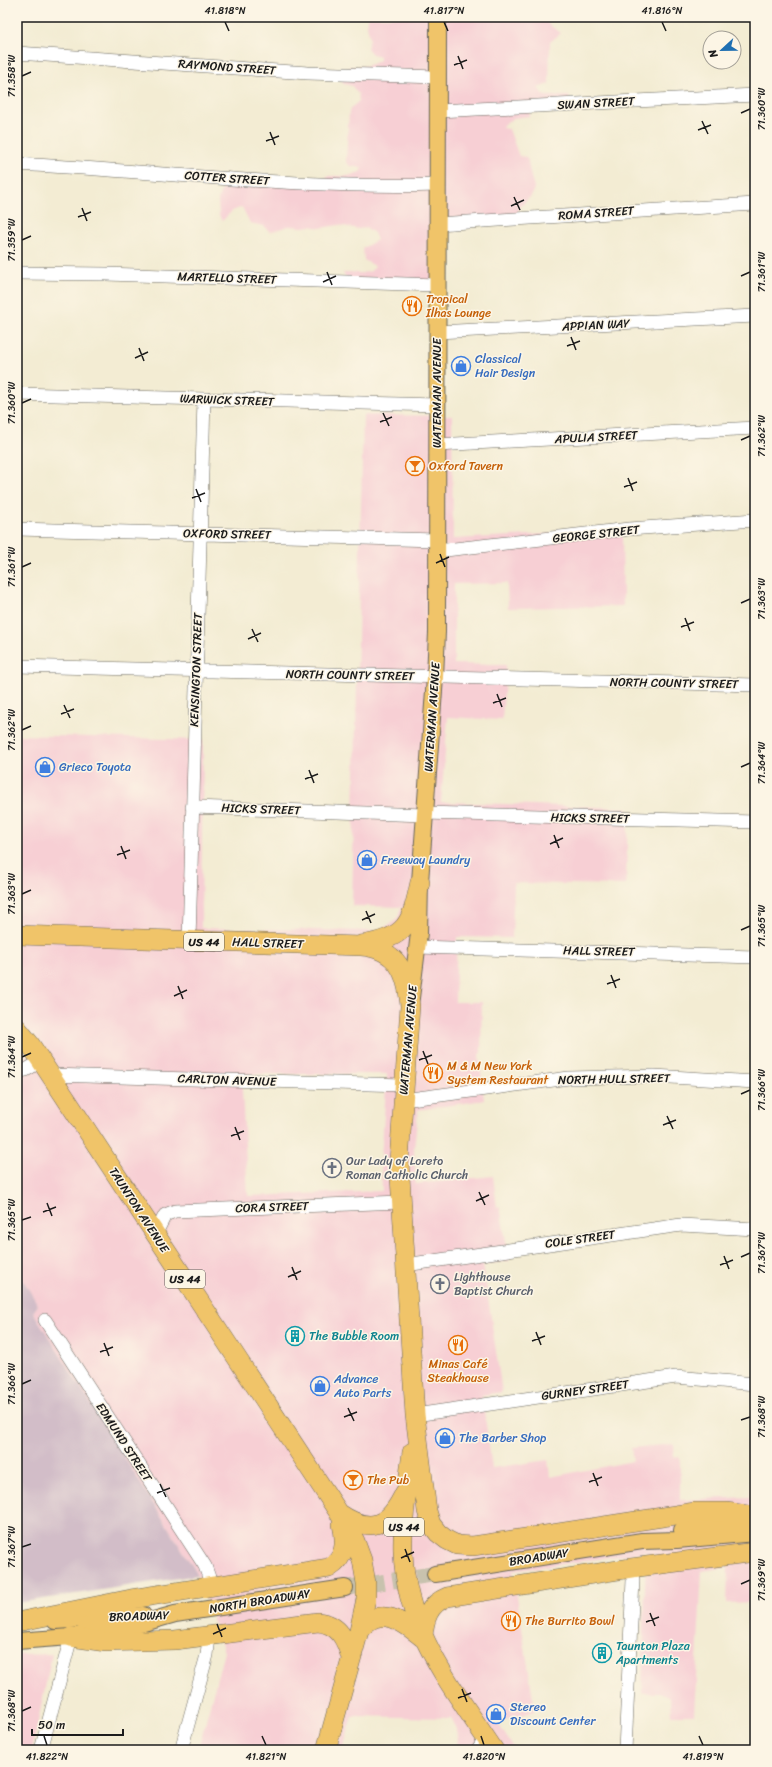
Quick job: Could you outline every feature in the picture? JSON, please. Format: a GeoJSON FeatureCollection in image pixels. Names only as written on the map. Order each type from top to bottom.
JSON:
{"type":"FeatureCollection","features":[{"type":"Feature","properties":{"kind":"highway"},"geometry":{"type":"LineString","coordinates":[[356,946],[389,938],[405,927],[413,911],[420,882]]}},
{"type":"Feature","properties":{"kind":"highway","name":"HALL STREET"},"geometry":{"type":"LineString","coordinates":[[17,935],[52,938],[365,946],[380,951],[397,962],[407,980],[410,1006]]}},
{"type":"Feature","properties":{"kind":"highway"},"geometry":{"type":"LineString","coordinates":[[17,945],[31,940],[52,938]]}},
{"type":"Feature","properties":{"kind":"highway","name":"WATERMAN AVENUE"},"geometry":{"type":"LineString","coordinates":[[410,1006],[399,1157],[415,1415]]}},
{"type":"Feature","properties":{"kind":"highway"},"geometry":{"type":"LineString","coordinates":[[17,1021],[30,1044]]}},
{"type":"Feature","properties":{"kind":"highway","name":"TAUNTON AVENUE"},"geometry":{"type":"LineString","coordinates":[[17,1028],[46,1068],[339,1513]]}},
{"type":"Feature","properties":{"kind":"highway"},"geometry":{"type":"LineString","coordinates":[[415,1415],[429,1518],[434,1528],[442,1537],[456,1545],[478,1546],[695,1512],[726,1512],[755,1517]]}},
{"type":"Feature","properties":{"kind":"highway","name":"US 44"},"geometry":{"type":"LineString","coordinates":[[415,1415],[404,1529],[404,1565],[412,1605],[423,1638],[486,1746]]}},
{"type":"Feature","properties":{"kind":"highway"},"geometry":{"type":"LineString","coordinates":[[339,1513],[362,1525],[372,1526],[383,1522],[397,1506],[409,1482]]}},
{"type":"Feature","properties":{"kind":"highway"},"geometry":{"type":"LineString","coordinates":[[17,1623],[131,1599],[329,1568],[338,1562],[345,1546],[344,1531],[339,1513]]}},
{"type":"Feature","properties":{"kind":"highway","name":"US 44"},"geometry":{"type":"LineString","coordinates":[[326,1750],[359,1631],[366,1599],[365,1575],[355,1541],[339,1513]]}},
{"type":"Feature","properties":{"kind":"highway"},"geometry":{"type":"LineString","coordinates":[[423,1638],[424,1624],[428,1613],[437,1602],[447,1597],[631,1568],[755,1552]]}},
{"type":"Feature","properties":{"kind":"highway"},"geometry":{"type":"LineString","coordinates":[[359,1631],[365,1624],[373,1619],[390,1617],[400,1621],[423,1638]]}},
{"type":"Feature","properties":{"kind":"highway"},"geometry":{"type":"LineString","coordinates":[[71,1637],[94,1641],[118,1642],[209,1637],[306,1623],[324,1623],[334,1627],[341,1634],[351,1658]]}},
{"type":"Feature","properties":{"kind":"main road","name":"WATERMAN AVENUE"},"geometry":{"type":"LineString","coordinates":[[410,1006],[418,947],[420,882],[435,677],[437,545],[438,17]]}},
{"type":"Feature","properties":{"kind":"main road","name":"BROADWAY"},"geometry":{"type":"LineString","coordinates":[[435,1574],[642,1541],[681,1530],[755,1517]]}},
{"type":"Feature","properties":{"kind":"main road","name":"BROADWAY"},"geometry":{"type":"LineString","coordinates":[[642,1541],[755,1534]]}},
{"type":"Feature","properties":{"kind":"main road","name":"NORTH BROADWAY"},"geometry":{"type":"LineString","coordinates":[[175,1614],[345,1588]]}},
{"type":"Feature","properties":{"kind":"main road","name":"BROADWAY"},"geometry":{"type":"LineString","coordinates":[[17,1623],[175,1614]]}},
{"type":"Feature","properties":{"kind":"main road","name":"BROADWAY"},"geometry":{"type":"LineString","coordinates":[[17,1641],[71,1637],[140,1624],[175,1614]]}},
{"type":"Feature","properties":{"kind":"street","name":"RAYMOND STREET"},"geometry":{"type":"LineString","coordinates":[[17,53],[308,73],[438,77]]}},
{"type":"Feature","properties":{"kind":"street","name":"SWAN STREET"},"geometry":{"type":"LineString","coordinates":[[438,111],[755,95]]}},
{"type":"Feature","properties":{"kind":"street","name":"COTTER STREET"},"geometry":{"type":"LineString","coordinates":[[17,164],[289,183],[378,187],[438,185]]}},
{"type":"Feature","properties":{"kind":"street","name":"ROMA STREET"},"geometry":{"type":"LineString","coordinates":[[438,224],[755,204]]}},
{"type":"Feature","properties":{"kind":"street","name":"MARTELLO STREET"},"geometry":{"type":"LineString","coordinates":[[17,273],[106,274],[438,285]]}},
{"type":"Feature","properties":{"kind":"street","name":"APPIAN WAY"},"geometry":{"type":"LineString","coordinates":[[437,332],[755,316]]}},
{"type":"Feature","properties":{"kind":"street","name":"WARWICK STREET"},"geometry":{"type":"LineString","coordinates":[[17,394],[437,405]]}},
{"type":"Feature","properties":{"kind":"street","name":"KENSINGTON STREET"},"geometry":{"type":"LineString","coordinates":[[189,941],[204,399]]}},
{"type":"Feature","properties":{"kind":"street","name":"APULIA STREET"},"geometry":{"type":"LineString","coordinates":[[437,445],[755,428]]}},
{"type":"Feature","properties":{"kind":"street","name":"GEORGE STREET"},"geometry":{"type":"LineString","coordinates":[[437,545],[755,520]]}},
{"type":"Feature","properties":{"kind":"street","name":"OXFORD STREET"},"geometry":{"type":"LineString","coordinates":[[17,529],[200,533],[437,545]]}},
{"type":"Feature","properties":{"kind":"street","name":"NORTH COUNTY STREET"},"geometry":{"type":"LineString","coordinates":[[17,666],[755,685]]}},
{"type":"Feature","properties":{"kind":"street","name":"HICKS STREET"},"geometry":{"type":"LineString","coordinates":[[192,807],[755,822]]}},
{"type":"Feature","properties":{"kind":"street","name":"HALL STREET"},"geometry":{"type":"LineString","coordinates":[[418,947],[639,952],[755,957]]}},
{"type":"Feature","properties":{"kind":"street","name":"CARLTON AVENUE"},"geometry":{"type":"LineString","coordinates":[[46,1068],[403,1093]]}},
{"type":"Feature","properties":{"kind":"street"},"geometry":{"type":"LineString","coordinates":[[17,1072],[46,1068]]}},
{"type":"Feature","properties":{"kind":"street","name":"NORTH HULL STREET"},"geometry":{"type":"LineString","coordinates":[[403,1093],[569,1078],[654,1076],[755,1082]]}},
{"type":"Feature","properties":{"kind":"street","name":"CORA STREET"},"geometry":{"type":"LineString","coordinates":[[156,1235],[165,1215],[175,1211],[401,1202]]}},
{"type":"Feature","properties":{"kind":"street","name":"COLE STREET"},"geometry":{"type":"LineString","coordinates":[[405,1264],[681,1225],[755,1229]]}},
{"type":"Feature","properties":{"kind":"street","name":"EDMUND STREET"},"geometry":{"type":"LineString","coordinates":[[45,1320],[205,1566],[212,1586]]}},
{"type":"Feature","properties":{"kind":"street","name":"GURNEY STREET"},"geometry":{"type":"LineString","coordinates":[[415,1415],[676,1377],[755,1384]]}},
{"type":"Feature","properties":{"kind":"street"},"geometry":{"type":"LineString","coordinates":[[625,1750],[633,1580],[631,1568]]}},
{"type":"Feature","properties":{"kind":"street"},"geometry":{"type":"LineString","coordinates":[[41,1750],[71,1637]]}},
{"type":"Feature","properties":{"kind":"street"},"geometry":{"type":"LineString","coordinates":[[181,1750],[207,1655],[209,1637]]}},
{"type":"Feature","properties":{"kind":"shaded area"},"geometry":{"type":"Polygon","coordinates":[[[367,17],[546,17],[548,24],[561,33],[550,42],[549,84],[538,88],[545,96],[570,97],[565,106],[528,108],[530,116],[514,118],[503,125],[502,128],[509,129],[519,156],[526,157],[528,161],[534,188],[531,196],[520,207],[515,220],[440,226],[440,285],[348,283],[343,273],[362,273],[371,271],[375,266],[364,260],[363,248],[377,240],[374,233],[367,228],[358,229],[339,225],[320,228],[311,226],[288,226],[270,232],[264,226],[250,223],[242,207],[232,211],[222,221],[219,215],[218,200],[220,193],[231,180],[330,185],[326,176],[348,176],[360,172],[362,168],[350,166],[346,161],[349,112],[359,101],[358,94],[352,86],[342,82],[344,76],[351,75],[349,67],[367,66],[380,60],[380,56],[372,54],[367,48],[370,39],[367,17]]]}},
{"type":"Feature","properties":{"kind":"shaded area"},"geometry":{"type":"Polygon","coordinates":[[[363,415],[452,416],[453,539],[622,530],[623,606],[508,608],[507,583],[454,584],[454,664],[506,665],[502,720],[448,717],[441,802],[628,808],[626,885],[514,883],[512,938],[457,937],[455,1002],[482,1002],[481,1053],[479,1054],[484,1100],[418,1110],[414,1150],[416,1184],[493,1176],[497,1207],[500,1206],[509,1261],[483,1264],[502,1392],[482,1395],[492,1468],[548,1460],[550,1477],[633,1461],[631,1448],[673,1444],[674,1458],[679,1457],[680,1462],[680,1500],[750,1497],[755,1452],[755,1602],[727,1603],[728,1567],[702,1571],[694,1715],[671,1715],[670,1698],[660,1693],[642,1693],[646,1552],[513,1571],[535,1711],[497,1722],[515,1750],[457,1750],[458,1735],[451,1718],[352,1716],[343,1750],[198,1750],[224,1652],[198,1575],[33,1312],[38,1305],[19,1275],[17,1276],[17,735],[203,740],[201,928],[373,931],[382,929],[393,922],[398,917],[401,907],[352,906],[363,415]],[[241,1074],[248,1196],[382,1191],[381,1158],[387,1074],[241,1074]]]}},
{"type":"Feature","properties":{"kind":"shaded area"},"geometry":{"type":"Polygon","coordinates":[[[20,1275],[38,1305],[33,1312],[198,1575],[17,1603],[17,1276],[20,1275]]]}},
{"type":"Feature","properties":{"kind":"shaded area"},"geometry":{"type":"Polygon","coordinates":[[[52,1654],[32,1750],[17,1750],[17,1655],[52,1654]]]}},
{"type":"Feature","properties":{"kind":"tunnel"},"geometry":{"type":"LineString","coordinates":[[345,1588],[435,1574]]}},
{"type":"Feature","properties":{"kind":"place","name":"Tropical Ilhas Lounge"},"geometry":{"type":"Point","coordinates":[412,306]}},
{"type":"Feature","properties":{"kind":"place","name":"Classical Hair Design"},"geometry":{"type":"Point","coordinates":[461,366]}},
{"type":"Feature","properties":{"kind":"place","name":"Oxford Tavern"},"geometry":{"type":"Point","coordinates":[415,466]}},
{"type":"Feature","properties":{"kind":"place","name":"Grieco Toyota"},"geometry":{"type":"Point","coordinates":[45,767]}},
{"type":"Feature","properties":{"kind":"place","name":"Freeway Laundry"},"geometry":{"type":"Point","coordinates":[367,860]}},
{"type":"Feature","properties":{"kind":"place","name":"M & M New York System Restaurant"},"geometry":{"type":"Point","coordinates":[433,1073]}},
{"type":"Feature","properties":{"kind":"place","name":"Our Lady of Loreto Roman Catholic Church"},"geometry":{"type":"Point","coordinates":[332,1168]}},
{"type":"Feature","properties":{"kind":"place","name":"Lighthouse Baptist Church"},"geometry":{"type":"Point","coordinates":[440,1284]}},
{"type":"Feature","properties":{"kind":"place","name":"The Bubble Room"},"geometry":{"type":"Point","coordinates":[295,1336]}},
{"type":"Feature","properties":{"kind":"place","name":"Minas Café Steakhouse"},"geometry":{"type":"Point","coordinates":[458,1345]}},
{"type":"Feature","properties":{"kind":"place","name":"Advance Auto Parts"},"geometry":{"type":"Point","coordinates":[320,1386]}},
{"type":"Feature","properties":{"kind":"place","name":"The Barber Shop"},"geometry":{"type":"Point","coordinates":[445,1438]}},
{"type":"Feature","properties":{"kind":"place","name":"The Pub"},"geometry":{"type":"Point","coordinates":[353,1480]}},
{"type":"Feature","properties":{"kind":"place","name":"The Burrito Bowl"},"geometry":{"type":"Point","coordinates":[511,1621]}},
{"type":"Feature","properties":{"kind":"place","name":"Taunton Plaza Apartments"},"geometry":{"type":"Point","coordinates":[602,1653]}},
{"type":"Feature","properties":{"kind":"place","name":"Stereo Discount Center"},"geometry":{"type":"Point","coordinates":[496,1714]}}]}
